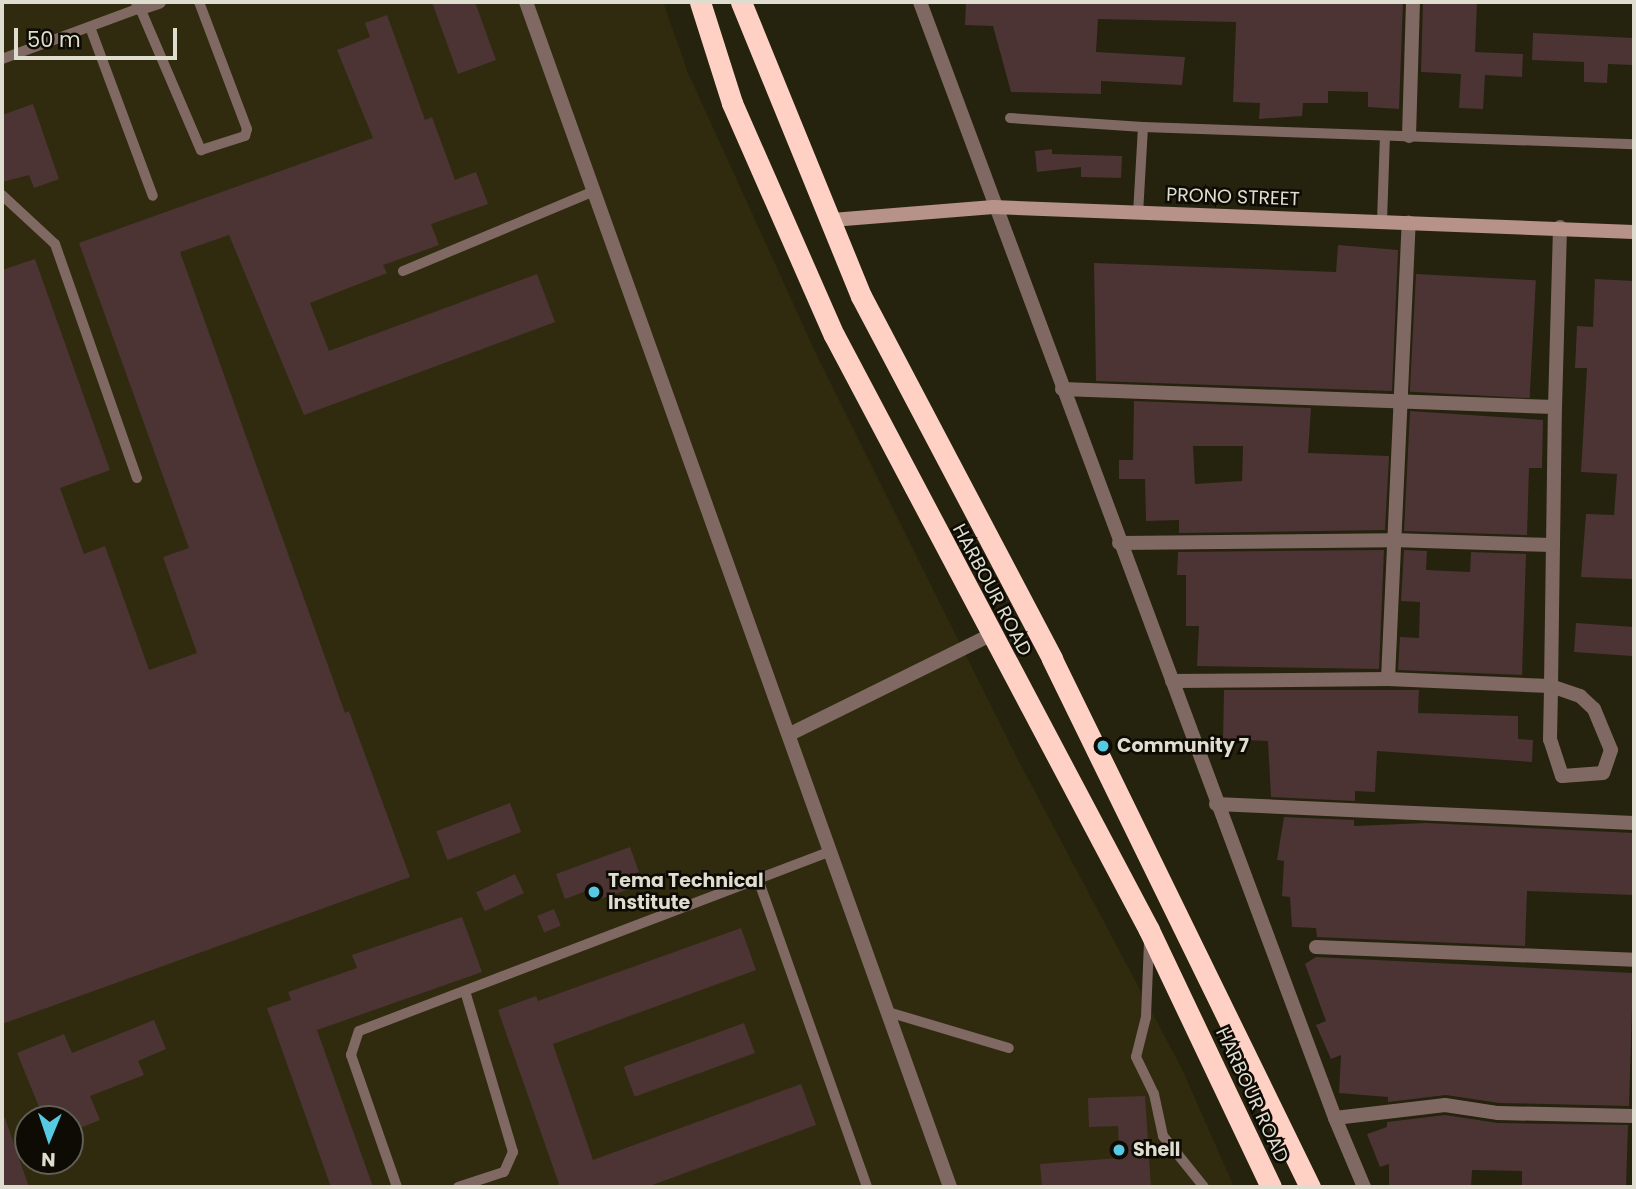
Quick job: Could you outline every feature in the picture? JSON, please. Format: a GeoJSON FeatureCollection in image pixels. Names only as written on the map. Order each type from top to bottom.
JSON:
{"type":"FeatureCollection","features":[{"type":"Feature","properties":{"kind":"highway","name":"HARBOUR ROAD"},"geometry":{"type":"LineString","coordinates":[[700,2],[732,103],[834,335],[990,635],[1149,930],[1271,1187]]}},
{"type":"Feature","properties":{"kind":"highway","name":"HARBOUR ROAD"},"geometry":{"type":"LineString","coordinates":[[741,2],[861,296],[1052,659],[1310,1187]]}},
{"type":"Feature","properties":{"kind":"street"},"geometry":{"type":"LineString","coordinates":[[139,5],[159,2]]}},
{"type":"Feature","properties":{"kind":"street"},"geometry":{"type":"LineString","coordinates":[[526,2],[950,1187]]}},
{"type":"Feature","properties":{"kind":"street"},"geometry":{"type":"LineString","coordinates":[[920,2],[993,207],[1216,804],[1335,1118],[1364,1187]]}},
{"type":"Feature","properties":{"kind":"street"},"geometry":{"type":"LineString","coordinates":[[1409,136],[1413,2]]}},
{"type":"Feature","properties":{"kind":"street","name":"PRONO STREET"},"geometry":{"type":"LineString","coordinates":[[832,220],[993,207],[1560,227],[1634,232]]}},
{"type":"Feature","properties":{"kind":"street"},"geometry":{"type":"LineString","coordinates":[[1388,679],[1392,540],[1409,222]]}},
{"type":"Feature","properties":{"kind":"street"},"geometry":{"type":"LineString","coordinates":[[1172,681],[1388,679],[1551,686],[1580,696],[1594,709],[1611,750],[1603,773],[1573,779],[1555,769],[1551,686],[1560,227]]}},
{"type":"Feature","properties":{"kind":"street"},"geometry":{"type":"LineString","coordinates":[[1062,389],[1555,407]]}},
{"type":"Feature","properties":{"kind":"street"},"geometry":{"type":"LineString","coordinates":[[1119,544],[1392,540],[1553,545]]}},
{"type":"Feature","properties":{"kind":"street"},"geometry":{"type":"LineString","coordinates":[[790,734],[990,635]]}},
{"type":"Feature","properties":{"kind":"street"},"geometry":{"type":"LineString","coordinates":[[1216,804],[1634,823]]}},
{"type":"Feature","properties":{"kind":"street"},"geometry":{"type":"LineString","coordinates":[[1317,947],[1634,960]]}},
{"type":"Feature","properties":{"kind":"street"},"geometry":{"type":"LineString","coordinates":[[1335,1118],[1445,1105],[1498,1113],[1634,1116]]}},
{"type":"Feature","properties":{"kind":"lane"},"geometry":{"type":"LineString","coordinates":[[2,59],[139,5],[201,150],[245,136],[247,129],[200,2]]}},
{"type":"Feature","properties":{"kind":"lane"},"geometry":{"type":"LineString","coordinates":[[90,26],[153,196]]}},
{"type":"Feature","properties":{"kind":"lane"},"geometry":{"type":"LineString","coordinates":[[1010,117],[1143,127],[1634,144]]}},
{"type":"Feature","properties":{"kind":"lane"},"geometry":{"type":"LineString","coordinates":[[1138,214],[1143,127]]}},
{"type":"Feature","properties":{"kind":"lane"},"geometry":{"type":"LineString","coordinates":[[1382,221],[1385,136]]}},
{"type":"Feature","properties":{"kind":"lane"},"geometry":{"type":"LineString","coordinates":[[403,271],[594,191]]}},
{"type":"Feature","properties":{"kind":"lane"},"geometry":{"type":"LineString","coordinates":[[2,195],[55,244],[137,478]]}},
{"type":"Feature","properties":{"kind":"lane"},"geometry":{"type":"LineString","coordinates":[[397,1187],[351,1042],[359,1031],[831,851]]}},
{"type":"Feature","properties":{"kind":"lane"},"geometry":{"type":"LineString","coordinates":[[758,879],[867,1187]]}},
{"type":"Feature","properties":{"kind":"lane"},"geometry":{"type":"LineString","coordinates":[[1149,930],[1146,1017],[1136,1057],[1154,1094],[1163,1136],[1204,1187]]}},
{"type":"Feature","properties":{"kind":"lane"},"geometry":{"type":"LineString","coordinates":[[458,1187],[505,1172],[513,1152],[465,991]]}},
{"type":"Feature","properties":{"kind":"lane"},"geometry":{"type":"LineString","coordinates":[[888,1012],[1009,1048]]}},
{"type":"Feature","properties":{"kind":"shaded area"},"geometry":{"type":"Polygon","coordinates":[[[2,2],[663,2],[688,73],[818,358],[1016,756],[1182,1069],[1234,1187],[2,1187],[2,2]]]}},
{"type":"Feature","properties":{"kind":"building"},"geometry":{"type":"Polygon","coordinates":[[[432,2],[475,2],[496,60],[458,74],[432,2]]]}},
{"type":"Feature","properties":{"kind":"building"},"geometry":{"type":"Polygon","coordinates":[[[966,2],[1403,2],[1399,109],[1368,107],[1368,92],[1328,91],[1328,103],[1303,103],[1302,116],[1259,119],[1260,103],[1233,102],[1236,22],[1098,19],[1096,52],[1185,57],[1182,85],[1101,81],[1101,94],[1011,92],[993,26],[965,25],[966,2]]]}},
{"type":"Feature","properties":{"kind":"building"},"geometry":{"type":"Polygon","coordinates":[[[1423,2],[1477,2],[1475,52],[1523,54],[1522,77],[1485,75],[1483,109],[1459,108],[1461,74],[1421,72],[1423,2]]]}},
{"type":"Feature","properties":{"kind":"building"},"geometry":{"type":"Polygon","coordinates":[[[387,15],[425,120],[432,117],[455,180],[476,172],[488,204],[431,224],[439,245],[383,265],[387,273],[310,303],[329,351],[537,274],[555,322],[304,415],[229,235],[180,252],[345,713],[349,711],[410,877],[2,1024],[2,270],[35,259],[110,470],[60,488],[84,554],[105,546],[149,670],[197,653],[163,557],[189,548],[79,243],[373,138],[337,50],[370,37],[365,23],[387,15]]]}},
{"type":"Feature","properties":{"kind":"building"},"geometry":{"type":"Polygon","coordinates":[[[1533,33],[1634,38],[1634,65],[1608,64],[1607,83],[1584,82],[1584,62],[1532,60],[1533,33]]]}},
{"type":"Feature","properties":{"kind":"building"},"geometry":{"type":"Polygon","coordinates":[[[33,104],[59,179],[34,188],[29,175],[2,182],[2,115],[33,104]]]}},
{"type":"Feature","properties":{"kind":"building"},"geometry":{"type":"Polygon","coordinates":[[[1052,149],[1052,154],[1122,156],[1121,178],[1081,177],[1081,167],[1037,172],[1035,151],[1052,149]]]}},
{"type":"Feature","properties":{"kind":"building"},"geometry":{"type":"Polygon","coordinates":[[[1338,245],[1398,250],[1392,391],[1096,381],[1094,263],[1336,272],[1338,245]]]}},
{"type":"Feature","properties":{"kind":"building"},"geometry":{"type":"Polygon","coordinates":[[[1416,274],[1536,280],[1530,398],[1410,392],[1416,274]]]}},
{"type":"Feature","properties":{"kind":"building"},"geometry":{"type":"Polygon","coordinates":[[[1595,279],[1634,281],[1633,579],[1581,577],[1586,514],[1614,515],[1617,474],[1581,472],[1587,368],[1575,368],[1577,326],[1593,327],[1595,279]]]}},
{"type":"Feature","properties":{"kind":"building"},"geometry":{"type":"Polygon","coordinates":[[[1134,401],[1311,408],[1308,453],[1389,456],[1385,530],[1179,533],[1179,520],[1146,521],[1145,479],[1119,479],[1119,460],[1133,460],[1134,401]],[[1193,446],[1195,484],[1242,481],[1243,446],[1193,446]]]}},
{"type":"Feature","properties":{"kind":"building"},"geometry":{"type":"Polygon","coordinates":[[[1410,411],[1543,420],[1542,468],[1529,468],[1527,535],[1404,531],[1410,411]]]}},
{"type":"Feature","properties":{"kind":"building"},"geometry":{"type":"Polygon","coordinates":[[[1384,550],[1379,669],[1197,666],[1199,626],[1186,626],[1186,575],[1177,575],[1178,552],[1384,550]]]}},
{"type":"Feature","properties":{"kind":"building"},"geometry":{"type":"Polygon","coordinates":[[[1404,550],[1427,551],[1426,570],[1470,572],[1471,552],[1526,554],[1522,675],[1398,670],[1400,637],[1419,638],[1420,602],[1401,601],[1404,550]]]}},
{"type":"Feature","properties":{"kind":"building"},"geometry":{"type":"Polygon","coordinates":[[[1576,623],[1634,627],[1632,656],[1574,652],[1576,623]]]}},
{"type":"Feature","properties":{"kind":"building"},"geometry":{"type":"Polygon","coordinates":[[[1224,690],[1419,690],[1418,713],[1518,716],[1518,739],[1533,740],[1532,762],[1377,751],[1375,792],[1355,791],[1355,801],[1271,797],[1268,741],[1223,739],[1224,690]]]}},
{"type":"Feature","properties":{"kind":"building"},"geometry":{"type":"Polygon","coordinates":[[[510,803],[521,832],[447,860],[436,831],[510,803]]]}},
{"type":"Feature","properties":{"kind":"building"},"geometry":{"type":"Polygon","coordinates":[[[1284,817],[1354,820],[1354,826],[1426,823],[1634,833],[1634,895],[1527,891],[1525,946],[1317,937],[1316,928],[1292,927],[1290,897],[1282,896],[1284,861],[1277,860],[1284,817]]]}},
{"type":"Feature","properties":{"kind":"building"},"geometry":{"type":"Polygon","coordinates":[[[630,847],[639,872],[623,878],[627,890],[594,901],[589,890],[565,899],[556,874],[630,847]]]}},
{"type":"Feature","properties":{"kind":"building"},"geometry":{"type":"Polygon","coordinates":[[[515,874],[524,893],[485,911],[476,892],[515,874]]]}},
{"type":"Feature","properties":{"kind":"building"},"geometry":{"type":"Polygon","coordinates":[[[554,909],[561,926],[544,932],[537,916],[554,909]]]}},
{"type":"Feature","properties":{"kind":"building"},"geometry":{"type":"Polygon","coordinates":[[[462,917],[482,972],[317,1030],[373,1187],[331,1187],[267,1008],[291,1000],[288,992],[357,968],[352,955],[462,917]]]}},
{"type":"Feature","properties":{"kind":"building"},"geometry":{"type":"Polygon","coordinates":[[[741,928],[756,970],[553,1044],[593,1160],[801,1084],[816,1125],[647,1187],[560,1187],[498,1010],[536,996],[538,1001],[741,928]]]}},
{"type":"Feature","properties":{"kind":"building"},"geometry":{"type":"Polygon","coordinates":[[[1316,957],[1633,973],[1629,1106],[1499,1103],[1446,1095],[1388,1102],[1388,1097],[1339,1093],[1341,1055],[1331,1059],[1316,1025],[1326,1021],[1305,964],[1316,957]]]}},
{"type":"Feature","properties":{"kind":"building"},"geometry":{"type":"Polygon","coordinates":[[[154,1020],[166,1049],[138,1061],[144,1075],[90,1096],[100,1120],[84,1126],[84,1105],[38,1105],[17,1053],[64,1034],[72,1053],[154,1020]]]}},
{"type":"Feature","properties":{"kind":"building"},"geometry":{"type":"Polygon","coordinates":[[[744,1023],[755,1053],[635,1097],[624,1067],[744,1023]]]}},
{"type":"Feature","properties":{"kind":"building"},"geometry":{"type":"Polygon","coordinates":[[[1145,1096],[1151,1187],[1042,1187],[1040,1164],[1119,1158],[1118,1126],[1089,1127],[1088,1098],[1145,1096]]]}},
{"type":"Feature","properties":{"kind":"building"},"geometry":{"type":"Polygon","coordinates":[[[1445,1115],[1498,1123],[1628,1125],[1626,1187],[1522,1187],[1522,1171],[1472,1170],[1471,1187],[1389,1187],[1389,1164],[1380,1167],[1367,1134],[1387,1127],[1387,1122],[1445,1115]]]}},
{"type":"Feature","properties":{"kind":"building"},"geometry":{"type":"Polygon","coordinates":[[[2,1118],[5,1118],[14,1144],[14,1175],[25,1175],[29,1187],[2,1187],[2,1118]]]}},
{"type":"Feature","properties":{"kind":"place","name":"Community 7"},"geometry":{"type":"Point","coordinates":[1103,746]}},
{"type":"Feature","properties":{"kind":"place","name":"Tema Technical Institute"},"geometry":{"type":"Point","coordinates":[594,892]}},
{"type":"Feature","properties":{"kind":"place","name":"Shell"},"geometry":{"type":"Point","coordinates":[1119,1150]}}]}
